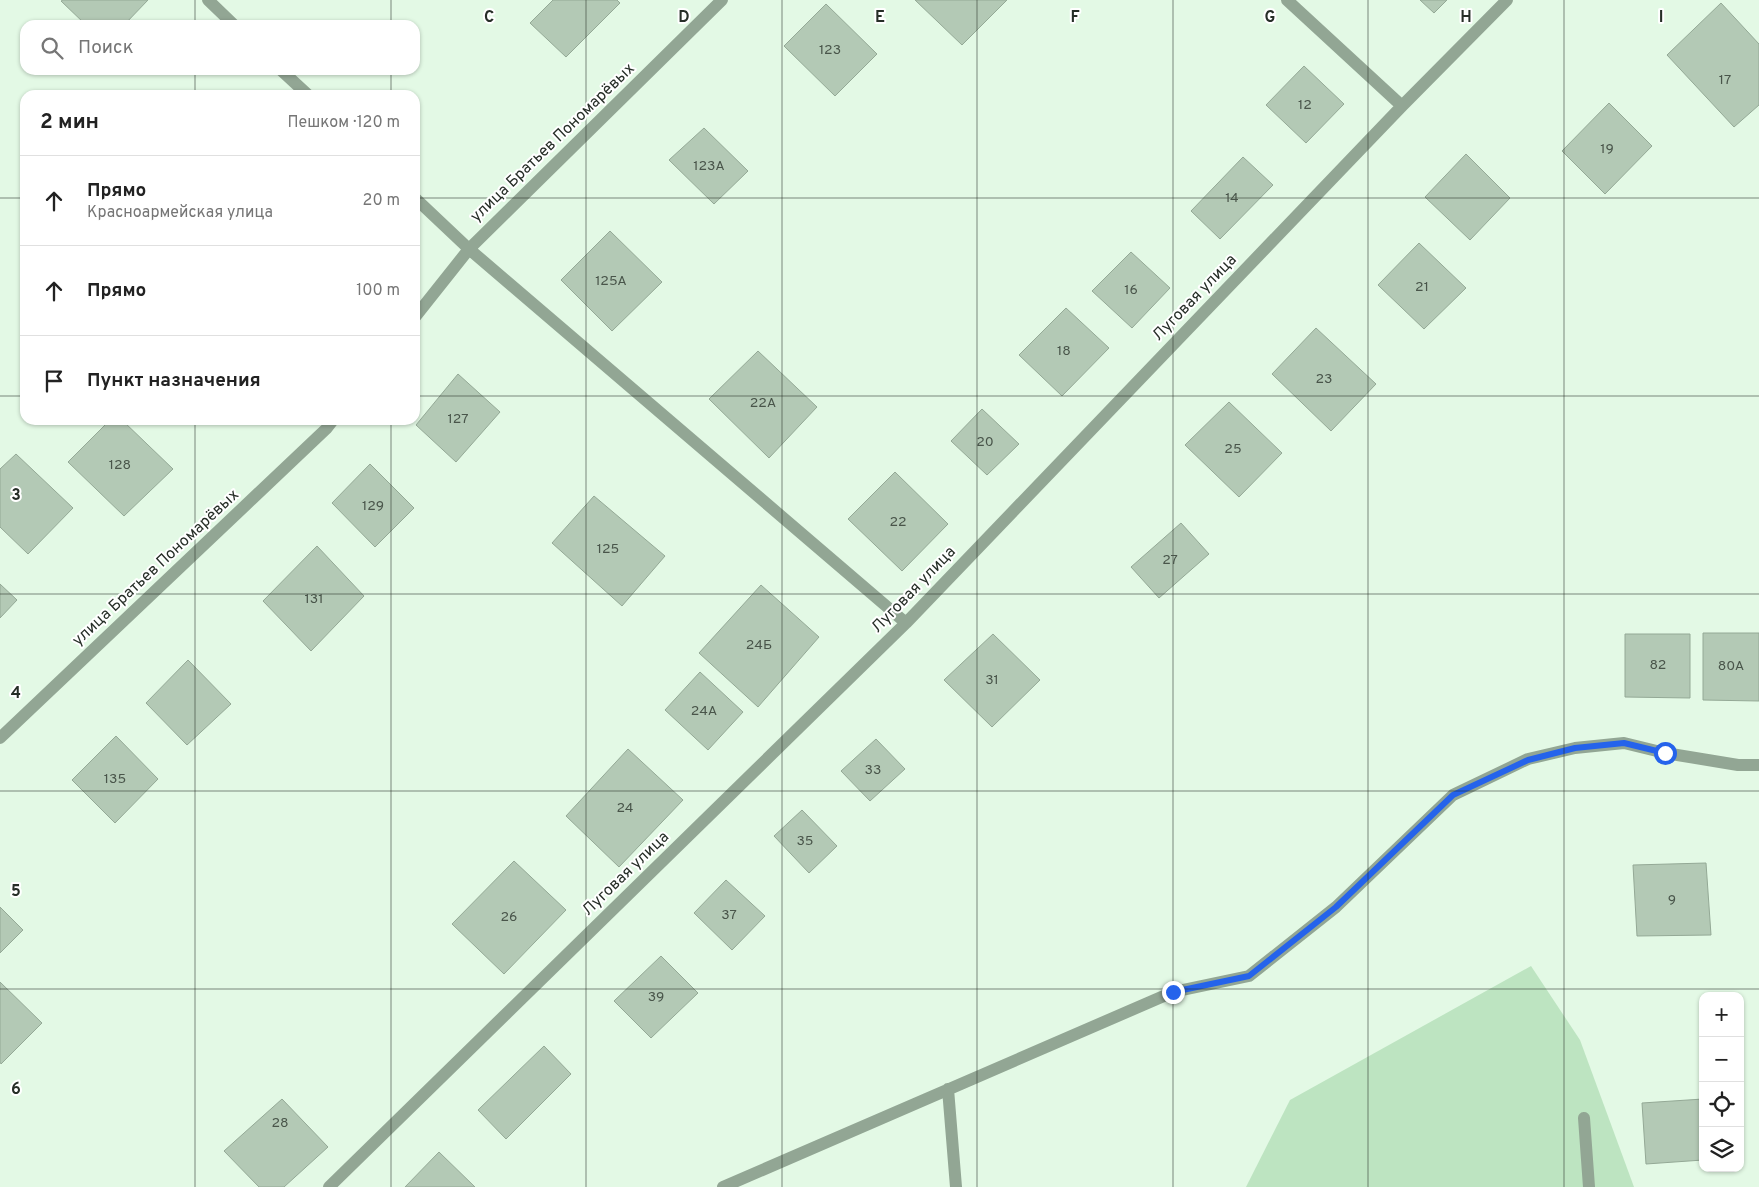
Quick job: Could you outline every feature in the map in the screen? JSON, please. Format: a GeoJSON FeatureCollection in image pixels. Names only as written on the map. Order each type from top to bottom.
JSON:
{"type":"FeatureCollection","features":[{"type":"Feature","properties":{"kind":"street"},"geometry":{"type":"LineString","coordinates":[[208,0],[229,20]]}},
{"type":"Feature","properties":{"kind":"street","name":"улица Братьев Пономарёвых"},"geometry":{"type":"LineString","coordinates":[[420,311],[469,249],[722,0]]}},
{"type":"Feature","properties":{"kind":"street"},"geometry":{"type":"LineString","coordinates":[[1287,0],[1402,106]]}},
{"type":"Feature","properties":{"kind":"street","name":"Луговая улица"},"geometry":{"type":"LineString","coordinates":[[329,1187],[906,623],[1402,106],[1507,0]]}},
{"type":"Feature","properties":{"kind":"street"},"geometry":{"type":"LineString","coordinates":[[287,75],[303,90]]}},
{"type":"Feature","properties":{"kind":"street"},"geometry":{"type":"LineString","coordinates":[[420,203],[469,249],[906,623]]}},
{"type":"Feature","properties":{"kind":"street","name":"улица Братьев Пономарёвых"},"geometry":{"type":"LineString","coordinates":[[0,738],[329,425]]}},
{"type":"Feature","properties":{"kind":"street"},"geometry":{"type":"LineString","coordinates":[[723,1187],[1173,992],[1249,976],[1336,907],[1453,795],[1528,760],[1575,748],[1624,743],[1665,753],[1738,765],[1759,765]]}},
{"type":"Feature","properties":{"kind":"street"},"geometry":{"type":"LineString","coordinates":[[948,1089],[956,1187]]}},
{"type":"Feature","properties":{"kind":"street"},"geometry":{"type":"LineString","coordinates":[[1584,1118],[1588,1187]]}},
{"type":"Feature","properties":{"kind":"green space"},"geometry":{"type":"Polygon","coordinates":[[[1531,966],[1580,1040],[1634,1187],[1246,1187],[1290,1100],[1531,966]]]}},
{"type":"Feature","properties":{"kind":"building"},"geometry":{"type":"Polygon","coordinates":[[[148,0],[129,20],[81,20],[61,1],[148,0]]]}},
{"type":"Feature","properties":{"kind":"building"},"geometry":{"type":"Polygon","coordinates":[[[553,0],[617,0],[620,3],[566,57],[530,23],[553,0]]]}},
{"type":"Feature","properties":{"kind":"building"},"geometry":{"type":"Polygon","coordinates":[[[915,0],[1007,0],[962,45],[915,0]]]}},
{"type":"Feature","properties":{"kind":"building"},"geometry":{"type":"Polygon","coordinates":[[[1420,0],[1447,0],[1434,13],[1420,0]]]}},
{"type":"Feature","properties":{"kind":"building"},"geometry":{"type":"Polygon","coordinates":[[[1721,3],[1759,44],[1759,105],[1734,127],[1667,55],[1721,3]]]}},
{"type":"Feature","properties":{"kind":"building"},"geometry":{"type":"Polygon","coordinates":[[[826,4],[877,54],[835,96],[784,46],[826,4]]]}},
{"type":"Feature","properties":{"kind":"building"},"geometry":{"type":"Polygon","coordinates":[[[1304,66],[1344,104],[1306,143],[1266,105],[1304,66]]]}},
{"type":"Feature","properties":{"kind":"building"},"geometry":{"type":"Polygon","coordinates":[[[1609,103],[1652,146],[1605,194],[1562,151],[1609,103]]]}},
{"type":"Feature","properties":{"kind":"building"},"geometry":{"type":"Polygon","coordinates":[[[704,128],[748,171],[714,204],[669,160],[704,128]]]}},
{"type":"Feature","properties":{"kind":"building"},"geometry":{"type":"Polygon","coordinates":[[[1466,154],[1510,198],[1470,240],[1425,197],[1466,154]]]}},
{"type":"Feature","properties":{"kind":"building"},"geometry":{"type":"Polygon","coordinates":[[[1243,157],[1273,185],[1220,239],[1191,211],[1243,157]]]}},
{"type":"Feature","properties":{"kind":"building"},"geometry":{"type":"Polygon","coordinates":[[[610,231],[662,282],[612,331],[561,280],[610,231]]]}},
{"type":"Feature","properties":{"kind":"building"},"geometry":{"type":"Polygon","coordinates":[[[1419,243],[1466,288],[1424,329],[1378,285],[1419,243]]]}},
{"type":"Feature","properties":{"kind":"building"},"geometry":{"type":"Polygon","coordinates":[[[1131,252],[1170,288],[1132,328],[1092,291],[1131,252]]]}},
{"type":"Feature","properties":{"kind":"building"},"geometry":{"type":"Polygon","coordinates":[[[1066,308],[1109,348],[1062,396],[1019,355],[1066,308]]]}},
{"type":"Feature","properties":{"kind":"building"},"geometry":{"type":"Polygon","coordinates":[[[1316,328],[1376,384],[1331,431],[1272,374],[1316,328]]]}},
{"type":"Feature","properties":{"kind":"building"},"geometry":{"type":"Polygon","coordinates":[[[758,351],[817,407],[769,458],[709,399],[758,351]]]}},
{"type":"Feature","properties":{"kind":"building"},"geometry":{"type":"Polygon","coordinates":[[[458,374],[500,412],[456,462],[416,425],[420,425],[420,420],[458,374]]]}},
{"type":"Feature","properties":{"kind":"building"},"geometry":{"type":"Polygon","coordinates":[[[1229,402],[1282,453],[1239,497],[1185,445],[1229,402]]]}},
{"type":"Feature","properties":{"kind":"building"},"geometry":{"type":"Polygon","coordinates":[[[982,409],[1019,444],[987,475],[951,441],[982,409]]]}},
{"type":"Feature","properties":{"kind":"building"},"geometry":{"type":"Polygon","coordinates":[[[105,425],[127,425],[173,469],[124,516],[68,462],[105,425]]]}},
{"type":"Feature","properties":{"kind":"building"},"geometry":{"type":"Polygon","coordinates":[[[16,454],[73,508],[28,554],[0,527],[0,469],[16,454]]]}},
{"type":"Feature","properties":{"kind":"building"},"geometry":{"type":"Polygon","coordinates":[[[370,464],[414,508],[375,547],[332,503],[370,464]]]}},
{"type":"Feature","properties":{"kind":"building"},"geometry":{"type":"Polygon","coordinates":[[[895,472],[948,524],[902,571],[848,519],[895,472]]]}},
{"type":"Feature","properties":{"kind":"building"},"geometry":{"type":"Polygon","coordinates":[[[594,496],[665,556],[622,606],[552,543],[594,496]]]}},
{"type":"Feature","properties":{"kind":"building"},"geometry":{"type":"Polygon","coordinates":[[[1181,523],[1209,554],[1159,598],[1131,567],[1181,523]]]}},
{"type":"Feature","properties":{"kind":"building"},"geometry":{"type":"Polygon","coordinates":[[[317,546],[364,596],[311,651],[263,601],[317,546]]]}},
{"type":"Feature","properties":{"kind":"building"},"geometry":{"type":"Polygon","coordinates":[[[0,584],[17,600],[0,618],[0,584]]]}},
{"type":"Feature","properties":{"kind":"building"},"geometry":{"type":"Polygon","coordinates":[[[761,585],[819,637],[758,707],[699,653],[761,585]]]}},
{"type":"Feature","properties":{"kind":"building"},"geometry":{"type":"Polygon","coordinates":[[[1703,633],[1759,633],[1759,701],[1703,700],[1703,633]]]}},
{"type":"Feature","properties":{"kind":"building"},"geometry":{"type":"Polygon","coordinates":[[[993,634],[1040,680],[992,727],[944,680],[993,634]]]}},
{"type":"Feature","properties":{"kind":"building"},"geometry":{"type":"Polygon","coordinates":[[[1625,634],[1690,634],[1690,698],[1625,697],[1625,634]]]}},
{"type":"Feature","properties":{"kind":"building"},"geometry":{"type":"Polygon","coordinates":[[[188,660],[231,704],[187,745],[146,703],[188,660]]]}},
{"type":"Feature","properties":{"kind":"building"},"geometry":{"type":"Polygon","coordinates":[[[700,672],[743,712],[708,750],[665,710],[700,672]]]}},
{"type":"Feature","properties":{"kind":"building"},"geometry":{"type":"Polygon","coordinates":[[[116,736],[158,779],[115,823],[72,780],[116,736]]]}},
{"type":"Feature","properties":{"kind":"building"},"geometry":{"type":"Polygon","coordinates":[[[876,739],[905,769],[870,801],[841,771],[876,739]]]}},
{"type":"Feature","properties":{"kind":"building"},"geometry":{"type":"Polygon","coordinates":[[[628,749],[683,800],[619,867],[566,816],[628,749]]]}},
{"type":"Feature","properties":{"kind":"building"},"geometry":{"type":"Polygon","coordinates":[[[802,810],[837,846],[809,873],[774,836],[802,810]]]}},
{"type":"Feature","properties":{"kind":"building"},"geometry":{"type":"Polygon","coordinates":[[[514,861],[566,910],[504,974],[452,924],[514,861]]]}},
{"type":"Feature","properties":{"kind":"building"},"geometry":{"type":"Polygon","coordinates":[[[1706,863],[1711,935],[1637,936],[1633,865],[1706,863]]]}},
{"type":"Feature","properties":{"kind":"building"},"geometry":{"type":"Polygon","coordinates":[[[726,880],[765,916],[732,950],[694,913],[726,880]]]}},
{"type":"Feature","properties":{"kind":"building"},"geometry":{"type":"Polygon","coordinates":[[[0,907],[23,930],[0,953],[0,907]]]}},
{"type":"Feature","properties":{"kind":"building"},"geometry":{"type":"Polygon","coordinates":[[[661,956],[698,993],[651,1038],[614,1001],[661,956]]]}},
{"type":"Feature","properties":{"kind":"building"},"geometry":{"type":"Polygon","coordinates":[[[0,982],[42,1023],[1,1064],[0,1062],[0,982]]]}},
{"type":"Feature","properties":{"kind":"building"},"geometry":{"type":"Polygon","coordinates":[[[544,1046],[571,1074],[506,1139],[478,1110],[544,1046]]]}},
{"type":"Feature","properties":{"kind":"building"},"geometry":{"type":"Polygon","coordinates":[[[282,1099],[328,1147],[284,1187],[259,1187],[224,1151],[282,1099]]]}},
{"type":"Feature","properties":{"kind":"building"},"geometry":{"type":"Polygon","coordinates":[[[1699,1099],[1699,1160],[1646,1164],[1642,1103],[1699,1099]]]}},
{"type":"Feature","properties":{"kind":"building"},"geometry":{"type":"Polygon","coordinates":[[[439,1152],[475,1187],[405,1187],[439,1152]]]}},
{"type":"Feature","properties":{"kind":"route"},"geometry":{"type":"LineString","coordinates":[[1173,992],[1249,976],[1336,907],[1453,795],[1528,760],[1575,748],[1624,743],[1665,753]]}}]}
